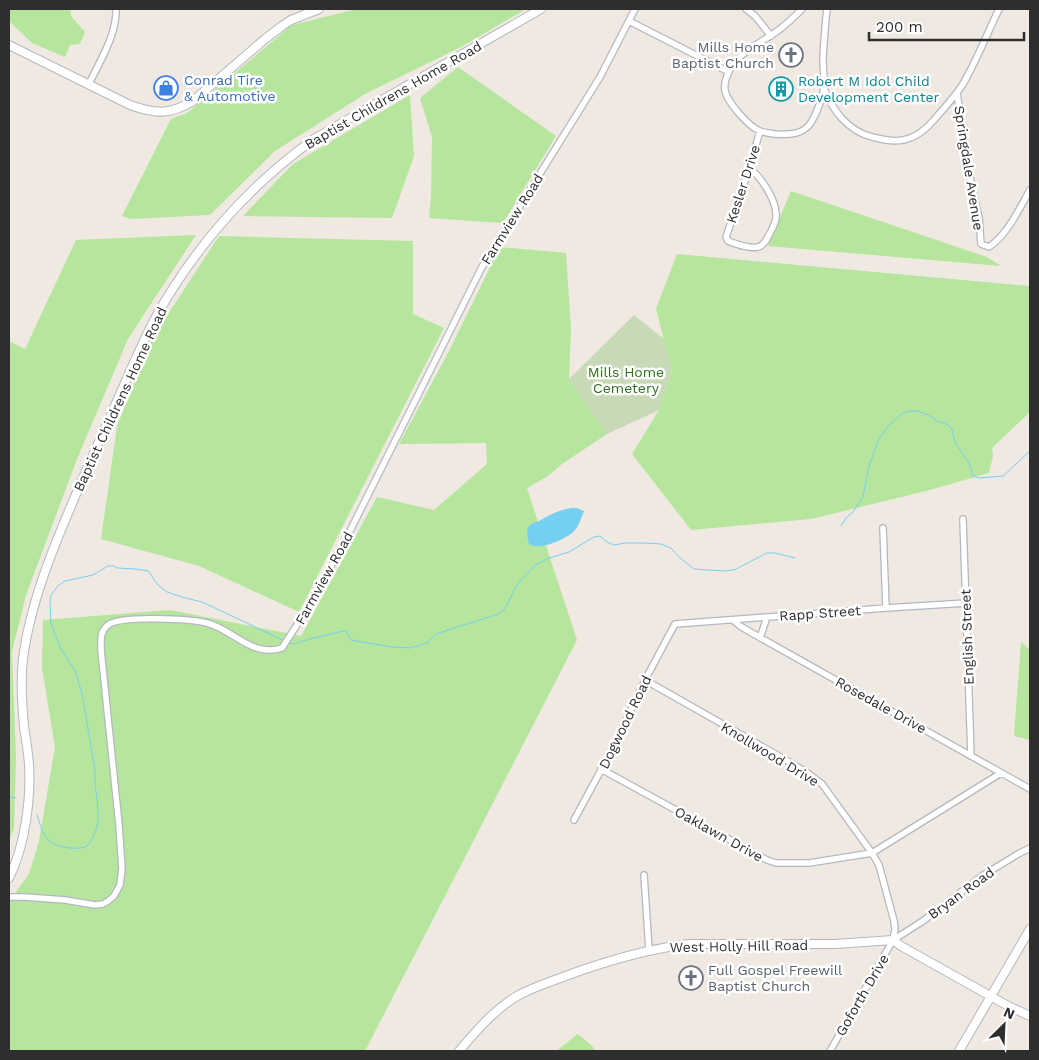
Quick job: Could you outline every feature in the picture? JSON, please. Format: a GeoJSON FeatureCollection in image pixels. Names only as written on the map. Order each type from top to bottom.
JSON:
{"type":"FeatureCollection","features":[{"type":"Feature","properties":{"kind":"street"},"geometry":{"type":"LineString","coordinates":[[89,84],[111,37],[116,21],[116,9]]}},
{"type":"Feature","properties":{"kind":"street"},"geometry":{"type":"LineString","coordinates":[[9,45],[130,105],[144,110],[174,111],[183,108],[198,98],[282,26],[296,18],[320,9]]}},
{"type":"Feature","properties":{"kind":"street","name":"Baptist Childrens Home Road"},"geometry":{"type":"LineString","coordinates":[[9,878],[18,856],[29,799],[29,764],[22,680],[24,652],[32,615],[55,545],[81,482],[134,361],[157,316],[201,249],[230,214],[264,179],[289,157],[314,139],[541,9]]}},
{"type":"Feature","properties":{"kind":"street","name":"Farmview Road"},"geometry":{"type":"LineString","coordinates":[[9,897],[65,900],[95,906],[103,904],[114,896],[120,885],[122,870],[100,650],[100,636],[104,629],[108,624],[120,620],[181,620],[209,624],[248,646],[266,650],[282,648],[304,614],[345,541],[482,267],[600,77],[635,9]]}},
{"type":"Feature","properties":{"kind":"street"},"geometry":{"type":"LineString","coordinates":[[746,9],[760,21],[771,36]]}},
{"type":"Feature","properties":{"kind":"street"},"geometry":{"type":"LineString","coordinates":[[802,9],[781,29],[744,52],[729,72],[724,86],[725,93],[742,116],[754,128],[760,131],[793,134],[801,132],[808,127],[824,88]]}},
{"type":"Feature","properties":{"kind":"street"},"geometry":{"type":"LineString","coordinates":[[827,9],[823,59],[824,88],[829,100],[837,113],[855,130],[867,136],[894,141],[918,135],[936,118],[957,93],[999,9]]}},
{"type":"Feature","properties":{"kind":"street"},"geometry":{"type":"LineString","coordinates":[[629,21],[729,72]]}},
{"type":"Feature","properties":{"kind":"street","name":"Springdale Avenue"},"geometry":{"type":"LineString","coordinates":[[957,93],[969,173],[979,218],[981,244],[989,247],[1004,233],[1030,190]]}},
{"type":"Feature","properties":{"kind":"street","name":"Kesler Drive"},"geometry":{"type":"LineString","coordinates":[[749,169],[765,184],[777,215],[766,240],[762,245],[751,248],[728,241],[726,237],[760,131]]}},
{"type":"Feature","properties":{"kind":"street","name":"English Street"},"geometry":{"type":"LineString","coordinates":[[963,519],[971,756]]}},
{"type":"Feature","properties":{"kind":"street"},"geometry":{"type":"LineString","coordinates":[[883,528],[886,608]]}},
{"type":"Feature","properties":{"kind":"street","name":"Rapp Street"},"geometry":{"type":"LineString","coordinates":[[675,624],[966,603]]}},
{"type":"Feature","properties":{"kind":"street"},"geometry":{"type":"LineString","coordinates":[[760,638],[767,617]]}},
{"type":"Feature","properties":{"kind":"street","name":"Rosedale Drive"},"geometry":{"type":"LineString","coordinates":[[733,620],[760,638],[1030,789]]}},
{"type":"Feature","properties":{"kind":"street","name":"Dogwood Road"},"geometry":{"type":"LineString","coordinates":[[574,820],[612,750],[645,680],[675,624]]}},
{"type":"Feature","properties":{"kind":"street","name":"Knollwood Drive"},"geometry":{"type":"LineString","coordinates":[[645,680],[806,772],[822,784],[879,865],[894,921],[893,940]]}},
{"type":"Feature","properties":{"kind":"street","name":"Oaklawn Drive"},"geometry":{"type":"LineString","coordinates":[[601,769],[767,860],[776,863],[809,863],[872,853],[1001,773]]}},
{"type":"Feature","properties":{"kind":"street","name":"Bryan Road"},"geometry":{"type":"LineString","coordinates":[[893,940],[923,921],[982,876],[1030,848]]}},
{"type":"Feature","properties":{"kind":"street"},"geometry":{"type":"LineString","coordinates":[[644,875],[649,950]]}},
{"type":"Feature","properties":{"kind":"street"},"geometry":{"type":"LineString","coordinates":[[959,1051],[1030,929]]}},
{"type":"Feature","properties":{"kind":"street"},"geometry":{"type":"LineString","coordinates":[[893,940],[1010,1007],[1030,1016]]}},
{"type":"Feature","properties":{"kind":"street","name":"West Holly Hill Road"},"geometry":{"type":"LineString","coordinates":[[459,1051],[484,1022],[517,996],[535,987],[585,969],[649,950],[688,944],[835,944],[893,940]]}},
{"type":"Feature","properties":{"kind":"street","name":"Goforth Drive"},"geometry":{"type":"LineString","coordinates":[[830,1051],[893,940]]}},
{"type":"Feature","properties":{"kind":"green space"},"geometry":{"type":"Polygon","coordinates":[[[9,9],[71,9],[71,16],[85,32],[80,44],[70,45],[65,57],[32,43],[9,22],[9,9]]]}},
{"type":"Feature","properties":{"kind":"green space"},"geometry":{"type":"Polygon","coordinates":[[[357,9],[526,9],[461,47],[365,94],[275,151],[210,215],[131,219],[122,216],[171,119],[187,113],[292,25],[357,9]]]}},
{"type":"Feature","properties":{"kind":"green space"},"geometry":{"type":"Polygon","coordinates":[[[458,67],[556,136],[503,223],[429,218],[432,137],[420,98],[458,67]]]}},
{"type":"Feature","properties":{"kind":"green space"},"geometry":{"type":"Polygon","coordinates":[[[410,95],[414,156],[392,218],[243,216],[293,164],[410,95]]]}},
{"type":"Feature","properties":{"kind":"green space"},"geometry":{"type":"Polygon","coordinates":[[[791,191],[987,257],[1001,266],[768,246],[791,191]]]}},
{"type":"Feature","properties":{"kind":"green space"},"geometry":{"type":"Polygon","coordinates":[[[196,235],[128,339],[77,459],[26,595],[12,652],[16,757],[14,828],[9,841],[9,341],[25,349],[76,240],[196,235]]]}},
{"type":"Feature","properties":{"kind":"green space"},"geometry":{"type":"Polygon","coordinates":[[[219,236],[413,241],[413,314],[444,328],[299,612],[199,566],[101,539],[117,426],[153,337],[219,236]]]}},
{"type":"Feature","properties":{"kind":"green space"},"geometry":{"type":"Polygon","coordinates":[[[500,247],[566,253],[571,330],[569,379],[607,434],[562,464],[548,476],[527,488],[577,640],[365,1051],[9,1051],[9,901],[29,874],[39,841],[55,747],[42,668],[43,620],[170,610],[301,636],[377,497],[434,510],[487,464],[486,443],[399,444],[449,351],[500,247]]]}},
{"type":"Feature","properties":{"kind":"green space"},"geometry":{"type":"Polygon","coordinates":[[[677,254],[1030,286],[1030,412],[992,448],[993,456],[989,473],[926,491],[811,519],[691,530],[632,454],[659,410],[672,371],[656,309],[677,254]]]}},
{"type":"Feature","properties":{"kind":"green space","name":"Mills Home Cemetery"},"geometry":{"type":"Polygon","coordinates":[[[634,315],[664,339],[672,371],[659,410],[607,434],[569,379],[634,315]]]}},
{"type":"Feature","properties":{"kind":"green space"},"geometry":{"type":"Polygon","coordinates":[[[1021,642],[1030,650],[1030,740],[1014,736],[1021,642]]]}},
{"type":"Feature","properties":{"kind":"green space"},"geometry":{"type":"Polygon","coordinates":[[[578,1034],[596,1051],[556,1051],[578,1034]]]}},
{"type":"Feature","properties":{"kind":"water"},"geometry":{"type":"Polygon","coordinates":[[[571,508],[584,511],[573,532],[558,541],[545,545],[533,546],[529,544],[527,532],[530,525],[556,512],[571,508]]]}},
{"type":"Feature","properties":{"kind":"waterway"},"geometry":{"type":"LineString","coordinates":[[841,526],[863,497],[869,466],[879,439],[887,427],[900,415],[908,411],[917,411],[928,415],[949,426],[955,442],[969,463],[973,476],[979,478],[1003,476],[1030,451]]}},
{"type":"Feature","properties":{"kind":"waterway"},"geometry":{"type":"LineString","coordinates":[[288,643],[295,644],[343,631],[346,631],[351,640],[392,647],[410,648],[427,643],[436,634],[503,611],[516,586],[535,565],[549,558],[569,552],[594,537],[600,536],[614,545],[625,543],[661,544],[671,548],[694,569],[734,570],[767,553],[795,558]]}},
{"type":"Feature","properties":{"kind":"waterway"},"geometry":{"type":"LineString","coordinates":[[37,815],[44,835],[49,841],[59,846],[70,848],[86,847],[93,838],[98,819],[95,771],[82,693],[75,671],[60,647],[51,624],[51,595],[65,581],[93,575],[108,566],[148,571],[158,585],[167,592],[202,602],[285,641]]}},
{"type":"Feature","properties":{"kind":"waterway"},"geometry":{"type":"LineString","coordinates":[[9,797],[16,798]]}},
{"type":"Feature","properties":{"kind":"place","name":"Mills Home Baptist Church"},"geometry":{"type":"Point","coordinates":[791,55]}},
{"type":"Feature","properties":{"kind":"place","name":"Conrad Tire & Automotive"},"geometry":{"type":"Point","coordinates":[166,88]}},
{"type":"Feature","properties":{"kind":"place","name":"Robert M Idol Child Development Center"},"geometry":{"type":"Point","coordinates":[781,89]}},
{"type":"Feature","properties":{"kind":"place","name":"Full Gospel Freewill Baptist Church"},"geometry":{"type":"Point","coordinates":[691,978]}}]}
